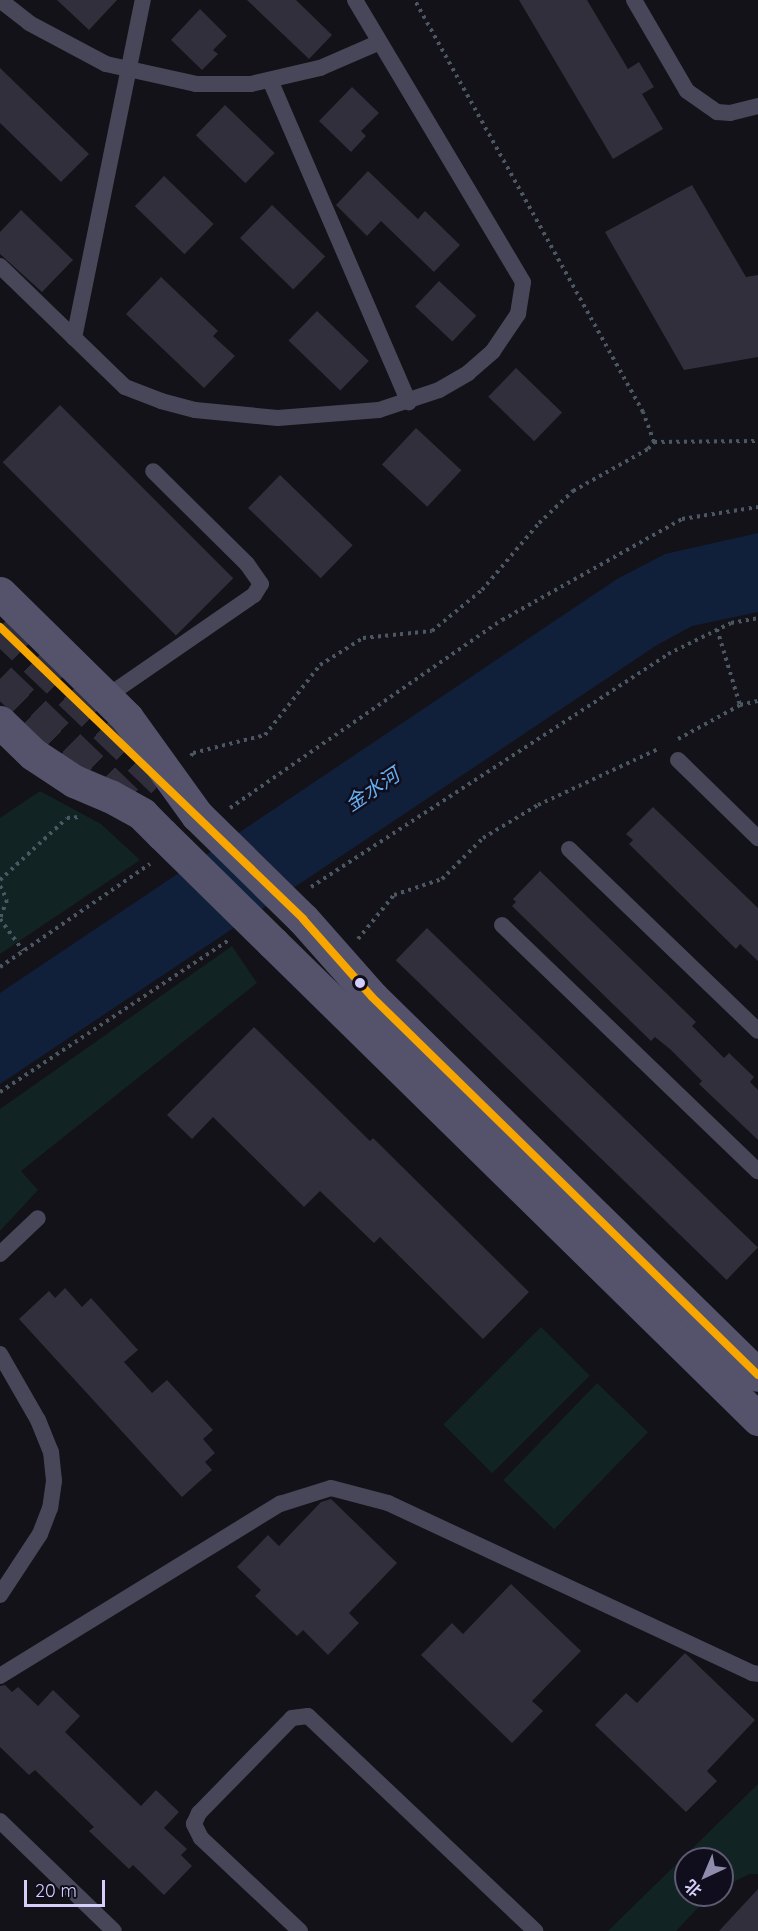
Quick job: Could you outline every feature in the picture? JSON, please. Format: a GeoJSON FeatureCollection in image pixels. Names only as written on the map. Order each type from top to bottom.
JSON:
{"type":"FeatureCollection","features":[{"type":"Feature","properties":{"kind":"street"},"geometry":{"type":"LineString","coordinates":[[0,593],[127,717],[168,775],[213,812],[306,903],[340,961],[372,997],[758,1376]]}},
{"type":"Feature","properties":{"kind":"street"},"geometry":{"type":"LineString","coordinates":[[0,722],[33,754],[74,781],[110,796],[142,814],[156,849],[273,943],[758,1419]]}},
{"type":"Feature","properties":{"kind":"lane"},"geometry":{"type":"LineString","coordinates":[[0,0],[39,28],[106,64],[196,84],[251,84],[270,80],[320,68],[380,42]]}},
{"type":"Feature","properties":{"kind":"lane"},"geometry":{"type":"LineString","coordinates":[[74,338],[127,69],[143,0]]}},
{"type":"Feature","properties":{"kind":"lane"},"geometry":{"type":"LineString","coordinates":[[0,266],[125,387],[161,401],[195,410],[278,418],[379,410],[409,402],[439,390],[468,373],[493,351],[518,314],[523,282],[355,0]]}},
{"type":"Feature","properties":{"kind":"lane"},"geometry":{"type":"LineString","coordinates":[[634,0],[687,91],[717,112],[730,113],[758,106]]}},
{"type":"Feature","properties":{"kind":"lane"},"geometry":{"type":"LineString","coordinates":[[270,80],[409,402]]}},
{"type":"Feature","properties":{"kind":"lane"},"geometry":{"type":"LineString","coordinates":[[106,697],[255,595],[261,585],[247,564],[153,471]]}},
{"type":"Feature","properties":{"kind":"lane"},"geometry":{"type":"LineString","coordinates":[[678,760],[758,838]]}},
{"type":"Feature","properties":{"kind":"lane"},"geometry":{"type":"LineString","coordinates":[[569,849],[758,1031]]}},
{"type":"Feature","properties":{"kind":"lane"},"geometry":{"type":"LineString","coordinates":[[502,925],[758,1171]]}},
{"type":"Feature","properties":{"kind":"lane"},"geometry":{"type":"LineString","coordinates":[[0,1254],[38,1218]]}},
{"type":"Feature","properties":{"kind":"lane"},"geometry":{"type":"LineString","coordinates":[[0,1354],[38,1420],[51,1452],[54,1481],[50,1508],[40,1534],[0,1595]]}},
{"type":"Feature","properties":{"kind":"lane"},"geometry":{"type":"LineString","coordinates":[[0,1676],[280,1504],[332,1488],[388,1503],[758,1674]]}},
{"type":"Feature","properties":{"kind":"lane"},"geometry":{"type":"LineString","coordinates":[[300,1931],[201,1838],[194,1824],[199,1813],[292,1718],[309,1716],[535,1931]]}},
{"type":"Feature","properties":{"kind":"lane"},"geometry":{"type":"LineString","coordinates":[[0,1821],[114,1931]]}},
{"type":"Feature","properties":{"kind":"path"},"geometry":{"type":"LineString","coordinates":[[415,0],[643,412],[654,442]]}},
{"type":"Feature","properties":{"kind":"path"},"geometry":{"type":"LineString","coordinates":[[168,775],[186,765],[193,753],[266,735],[320,665],[363,638],[432,631],[482,590],[539,523],[573,491],[648,449],[654,442],[758,441]]}},
{"type":"Feature","properties":{"kind":"path"},"geometry":{"type":"LineString","coordinates":[[213,812],[502,620],[682,519],[758,507]]}},
{"type":"Feature","properties":{"kind":"path"},"geometry":{"type":"LineString","coordinates":[[306,903],[668,654],[731,623],[758,618]]}},
{"type":"Feature","properties":{"kind":"path"},"geometry":{"type":"LineString","coordinates":[[717,629],[740,705]]}},
{"type":"Feature","properties":{"kind":"path"},"geometry":{"type":"LineString","coordinates":[[672,742],[740,705],[758,701]]}},
{"type":"Feature","properties":{"kind":"path"},"geometry":{"type":"LineString","coordinates":[[340,961],[394,894],[442,879],[483,838],[538,805],[662,747]]}},
{"type":"Feature","properties":{"kind":"path"},"geometry":{"type":"LineString","coordinates":[[0,880],[68,818],[89,817]]}},
{"type":"Feature","properties":{"kind":"path"},"geometry":{"type":"LineString","coordinates":[[0,967],[156,849]]}},
{"type":"Feature","properties":{"kind":"path"},"geometry":{"type":"LineString","coordinates":[[0,886],[7,900],[0,919],[23,951]]}},
{"type":"Feature","properties":{"kind":"path"},"geometry":{"type":"LineString","coordinates":[[0,1092],[239,934]]}},
{"type":"Feature","properties":{"kind":"shaded area"},"geometry":{"type":"Polygon","coordinates":[[[40,791],[101,824],[140,860],[0,954],[0,818],[40,791]]]}},
{"type":"Feature","properties":{"kind":"shaded area"},"geometry":{"type":"Polygon","coordinates":[[[232,946],[257,983],[21,1171],[38,1190],[0,1231],[0,1109],[232,946]]]}},
{"type":"Feature","properties":{"kind":"shaded area"},"geometry":{"type":"Polygon","coordinates":[[[541,1327],[590,1376],[492,1473],[443,1425],[541,1327]]]}},
{"type":"Feature","properties":{"kind":"shaded area"},"geometry":{"type":"Polygon","coordinates":[[[597,1383],[648,1432],[554,1529],[503,1480],[597,1383]]]}},
{"type":"Feature","properties":{"kind":"shaded area"},"geometry":{"type":"Polygon","coordinates":[[[758,1784],[758,1874],[749,1874],[734,1882],[734,1847],[694,1847],[758,1784]]]}},
{"type":"Feature","properties":{"kind":"shaded area"},"geometry":{"type":"Polygon","coordinates":[[[674,1866],[674,1907],[699,1907],[676,1931],[608,1931],[674,1866]]]}},
{"type":"Feature","properties":{"kind":"water","name":"金水河"},"geometry":{"type":"Polygon","coordinates":[[[758,533],[758,612],[692,626],[657,645],[0,1084],[0,993],[617,579],[665,554],[758,533]]]}},
{"type":"Feature","properties":{"kind":"building"},"geometry":{"type":"Polygon","coordinates":[[[57,0],[117,0],[89,30],[57,0]]]}},
{"type":"Feature","properties":{"kind":"building"},"geometry":{"type":"Polygon","coordinates":[[[247,0],[296,0],[332,35],[309,59],[247,0]]]}},
{"type":"Feature","properties":{"kind":"building"},"geometry":{"type":"Polygon","coordinates":[[[519,0],[587,0],[628,69],[639,62],[654,87],[642,94],[663,129],[613,159],[519,0]]]}},
{"type":"Feature","properties":{"kind":"building"},"geometry":{"type":"Polygon","coordinates":[[[200,9],[227,36],[213,50],[218,54],[202,70],[171,40],[200,9]]]}},
{"type":"Feature","properties":{"kind":"building"},"geometry":{"type":"Polygon","coordinates":[[[0,68],[89,154],[61,182],[0,123],[0,68]]]}},
{"type":"Feature","properties":{"kind":"building"},"geometry":{"type":"Polygon","coordinates":[[[352,87],[379,113],[361,131],[366,136],[351,152],[319,121],[352,87]]]}},
{"type":"Feature","properties":{"kind":"building"},"geometry":{"type":"Polygon","coordinates":[[[225,105],[275,153],[245,183],[196,135],[225,105]]]}},
{"type":"Feature","properties":{"kind":"building"},"geometry":{"type":"Polygon","coordinates":[[[368,171],[418,219],[425,211],[460,245],[434,272],[381,221],[367,236],[336,205],[368,171]]]}},
{"type":"Feature","properties":{"kind":"building"},"geometry":{"type":"Polygon","coordinates":[[[164,176],[214,224],[184,254],[135,206],[164,176]]]}},
{"type":"Feature","properties":{"kind":"building"},"geometry":{"type":"Polygon","coordinates":[[[692,185],[746,277],[758,275],[758,357],[684,370],[605,232],[692,185]]]}},
{"type":"Feature","properties":{"kind":"building"},"geometry":{"type":"Polygon","coordinates":[[[272,205],[325,256],[293,289],[240,238],[272,205]]]}},
{"type":"Feature","properties":{"kind":"building"},"geometry":{"type":"Polygon","coordinates":[[[21,210],[73,260],[42,292],[0,254],[0,232],[21,210]]]}},
{"type":"Feature","properties":{"kind":"building"},"geometry":{"type":"Polygon","coordinates":[[[161,277],[218,331],[213,336],[235,356],[204,388],[126,314],[161,277]]]}},
{"type":"Feature","properties":{"kind":"building"},"geometry":{"type":"Polygon","coordinates":[[[439,281],[476,316],[452,341],[415,307],[439,281]]]}},
{"type":"Feature","properties":{"kind":"building"},"geometry":{"type":"Polygon","coordinates":[[[317,311],[369,361],[340,391],[289,340],[317,311]]]}},
{"type":"Feature","properties":{"kind":"building"},"geometry":{"type":"Polygon","coordinates":[[[516,368],[562,412],[534,441],[488,397],[516,368]]]}},
{"type":"Feature","properties":{"kind":"building"},"geometry":{"type":"Polygon","coordinates":[[[60,405],[233,578],[176,636],[3,462],[60,405]]]}},
{"type":"Feature","properties":{"kind":"building"},"geometry":{"type":"Polygon","coordinates":[[[416,428],[461,470],[427,507],[382,465],[416,428]]]}},
{"type":"Feature","properties":{"kind":"building"},"geometry":{"type":"Polygon","coordinates":[[[280,475],[353,545],[321,578],[248,508],[280,475]]]}},
{"type":"Feature","properties":{"kind":"building"},"geometry":{"type":"Polygon","coordinates":[[[653,807],[758,908],[758,961],[740,944],[736,949],[629,844],[633,840],[626,834],[653,807]]]}},
{"type":"Feature","properties":{"kind":"building"},"geometry":{"type":"Polygon","coordinates":[[[540,871],[696,1022],[692,1026],[724,1058],[729,1053],[754,1077],[750,1082],[758,1090],[758,1140],[699,1084],[702,1081],[670,1049],[655,1037],[651,1041],[512,906],[516,902],[513,899],[540,871]]]}},
{"type":"Feature","properties":{"kind":"building"},"geometry":{"type":"Polygon","coordinates":[[[427,928],[758,1248],[727,1280],[396,960],[427,928]]]}},
{"type":"Feature","properties":{"kind":"building"},"geometry":{"type":"Polygon","coordinates":[[[254,1027],[370,1141],[373,1138],[529,1292],[483,1339],[380,1237],[374,1243],[320,1191],[304,1207],[213,1117],[192,1139],[167,1115],[254,1027]]]}},
{"type":"Feature","properties":{"kind":"building"},"geometry":{"type":"Polygon","coordinates":[[[65,1288],[82,1307],[91,1298],[138,1350],[124,1362],[152,1393],[167,1380],[213,1430],[203,1439],[215,1453],[205,1462],[212,1470],[182,1497],[19,1319],[49,1291],[55,1298],[65,1288]]]}},
{"type":"Feature","properties":{"kind":"building"},"geometry":{"type":"Polygon","coordinates":[[[331,1499],[397,1563],[349,1613],[359,1623],[328,1655],[303,1630],[297,1636],[255,1596],[261,1590],[237,1567],[268,1535],[279,1546],[321,1502],[331,1499]]]}},
{"type":"Feature","properties":{"kind":"building"},"geometry":{"type":"Polygon","coordinates":[[[511,1584],[581,1651],[532,1701],[543,1711],[512,1743],[421,1655],[452,1623],[463,1634],[511,1584]]]}},
{"type":"Feature","properties":{"kind":"building"},"geometry":{"type":"Polygon","coordinates":[[[685,1653],[755,1720],[707,1771],[717,1781],[686,1812],[595,1725],[626,1693],[637,1703],[685,1653]]]}},
{"type":"Feature","properties":{"kind":"building"},"geometry":{"type":"Polygon","coordinates":[[[5,1685],[12,1692],[18,1687],[38,1706],[53,1690],[80,1716],[65,1732],[141,1806],[156,1790],[179,1812],[164,1828],[187,1849],[181,1855],[192,1866],[164,1895],[133,1865],[129,1869],[89,1831],[94,1827],[35,1770],[29,1775],[0,1747],[0,1686],[5,1685]]]}},
{"type":"Feature","properties":{"kind":"building"},"geometry":{"type":"Polygon","coordinates":[[[758,1889],[758,1931],[719,1931],[758,1889]]]}},
{"type":"Feature","properties":{"kind":"tunnel"},"geometry":{"type":"LineString","coordinates":[[0,627],[164,783]]}},
{"type":"Feature","properties":{"kind":"tunnel"},"geometry":{"type":"LineString","coordinates":[[0,679],[129,803]]}},
{"type":"Feature","properties":{"kind":"transit line"},"geometry":{"type":"LineString","coordinates":[[0,627],[303,919],[372,997],[758,1375]]}}]}
